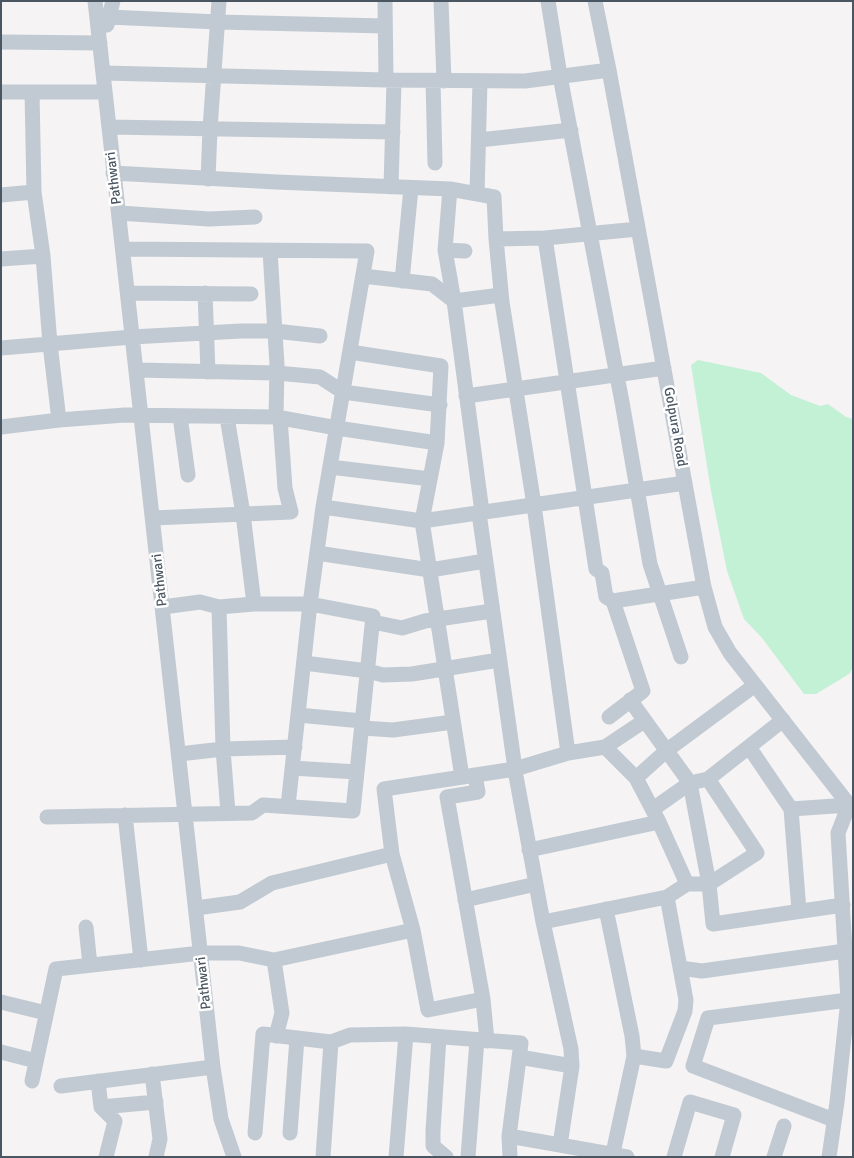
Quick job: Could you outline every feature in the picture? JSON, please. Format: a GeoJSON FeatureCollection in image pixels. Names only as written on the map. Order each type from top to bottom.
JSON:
{"type":"FeatureCollection","features":[{"type":"Feature","properties":{"kind":"street","name":"Pathwari"},"geometry":{"type":"LineString","coordinates":[[95,1],[213,1067],[221,1118],[234,1157]]}},
{"type":"Feature","properties":{"kind":"street"},"geometry":{"type":"LineString","coordinates":[[1,42],[100,47],[113,1]]}},
{"type":"Feature","properties":{"kind":"street"},"geometry":{"type":"LineString","coordinates":[[208,179],[220,1]]}},
{"type":"Feature","properties":{"kind":"street"},"geometry":{"type":"LineString","coordinates":[[385,1],[385,26],[393,132],[391,187]]}},
{"type":"Feature","properties":{"kind":"street"},"geometry":{"type":"LineString","coordinates":[[434,163],[441,1]]}},
{"type":"Feature","properties":{"kind":"street"},"geometry":{"type":"LineString","coordinates":[[548,1],[560,76],[591,234],[650,564],[681,658]]}},
{"type":"Feature","properties":{"kind":"street","name":"Golpura Road"},"geometry":{"type":"LineString","coordinates":[[595,1],[704,587],[715,627],[730,653],[851,807]]}},
{"type":"Feature","properties":{"kind":"street"},"geometry":{"type":"LineString","coordinates":[[109,17],[385,26]]}},
{"type":"Feature","properties":{"kind":"street"},"geometry":{"type":"LineString","coordinates":[[104,73],[390,81],[525,81],[609,70]]}},
{"type":"Feature","properties":{"kind":"street"},"geometry":{"type":"LineString","coordinates":[[477,194],[480,81]]}},
{"type":"Feature","properties":{"kind":"street"},"geometry":{"type":"LineString","coordinates":[[1,92],[105,92]]}},
{"type":"Feature","properties":{"kind":"street"},"geometry":{"type":"LineString","coordinates":[[32,92],[34,192],[43,256],[50,344],[59,420]]}},
{"type":"Feature","properties":{"kind":"street"},"geometry":{"type":"LineString","coordinates":[[109,127],[393,132]]}},
{"type":"Feature","properties":{"kind":"street"},"geometry":{"type":"LineString","coordinates":[[479,140],[571,130]]}},
{"type":"Feature","properties":{"kind":"street"},"geometry":{"type":"LineString","coordinates":[[113,173],[450,189],[494,197],[501,295],[534,505],[568,753]]}},
{"type":"Feature","properties":{"kind":"street"},"geometry":{"type":"LineString","coordinates":[[402,281],[410,188]]}},
{"type":"Feature","properties":{"kind":"street"},"geometry":{"type":"LineString","coordinates":[[450,189],[445,250],[454,301],[492,611],[529,850],[571,1049],[572,1066],[560,1144]]}},
{"type":"Feature","properties":{"kind":"street"},"geometry":{"type":"LineString","coordinates":[[1,195],[34,192]]}},
{"type":"Feature","properties":{"kind":"street"},"geometry":{"type":"LineString","coordinates":[[118,213],[209,219],[255,217]]}},
{"type":"Feature","properties":{"kind":"street"},"geometry":{"type":"LineString","coordinates":[[496,239],[545,238],[638,228]]}},
{"type":"Feature","properties":{"kind":"street"},"geometry":{"type":"LineString","coordinates":[[545,238],[596,569],[602,573],[606,597],[613,601],[704,587]]}},
{"type":"Feature","properties":{"kind":"street"},"geometry":{"type":"LineString","coordinates":[[123,249],[367,251],[323,507],[310,604],[288,806]]}},
{"type":"Feature","properties":{"kind":"street"},"geometry":{"type":"LineString","coordinates":[[153,518],[291,512],[285,488],[278,418],[270,250]]}},
{"type":"Feature","properties":{"kind":"street"},"geometry":{"type":"LineString","coordinates":[[445,250],[465,251]]}},
{"type":"Feature","properties":{"kind":"street"},"geometry":{"type":"LineString","coordinates":[[1,260],[43,256]]}},
{"type":"Feature","properties":{"kind":"street"},"geometry":{"type":"LineString","coordinates":[[363,276],[432,284],[454,301],[501,295]]}},
{"type":"Feature","properties":{"kind":"street"},"geometry":{"type":"LineString","coordinates":[[128,294],[251,294]]}},
{"type":"Feature","properties":{"kind":"street"},"geometry":{"type":"LineString","coordinates":[[205,294],[208,372]]}},
{"type":"Feature","properties":{"kind":"street"},"geometry":{"type":"LineString","coordinates":[[1,348],[206,333],[275,331],[320,336]]}},
{"type":"Feature","properties":{"kind":"street"},"geometry":{"type":"LineString","coordinates":[[350,352],[441,366],[437,443],[422,521],[453,722],[469,776],[478,792],[447,798],[483,999],[482,1040],[468,1157]]}},
{"type":"Feature","properties":{"kind":"street"},"geometry":{"type":"LineString","coordinates":[[466,396],[664,368]]}},
{"type":"Feature","properties":{"kind":"street"},"geometry":{"type":"LineString","coordinates":[[136,370],[277,373],[320,378],[343,392],[440,405]]}},
{"type":"Feature","properties":{"kind":"street"},"geometry":{"type":"LineString","coordinates":[[1,427],[59,420],[141,415],[278,418],[437,443]]}},
{"type":"Feature","properties":{"kind":"street"},"geometry":{"type":"LineString","coordinates":[[180,416],[188,475]]}},
{"type":"Feature","properties":{"kind":"street"},"geometry":{"type":"LineString","coordinates":[[227,417],[243,514],[254,604]]}},
{"type":"Feature","properties":{"kind":"street"},"geometry":{"type":"LineString","coordinates":[[330,467],[430,479]]}},
{"type":"Feature","properties":{"kind":"street"},"geometry":{"type":"LineString","coordinates":[[323,507],[422,521],[685,483]]}},
{"type":"Feature","properties":{"kind":"street"},"geometry":{"type":"LineString","coordinates":[[317,553],[430,570],[485,561]]}},
{"type":"Feature","properties":{"kind":"street"},"geometry":{"type":"LineString","coordinates":[[609,717],[643,690],[613,601]]}},
{"type":"Feature","properties":{"kind":"street"},"geometry":{"type":"LineString","coordinates":[[47,818],[252,812],[263,805],[353,811],[374,616],[310,604],[254,604],[219,607],[200,602],[163,607]]}},
{"type":"Feature","properties":{"kind":"street"},"geometry":{"type":"LineString","coordinates":[[219,607],[223,749],[228,813]]}},
{"type":"Feature","properties":{"kind":"street"},"geometry":{"type":"LineString","coordinates":[[373,622],[402,628],[438,619],[492,611]]}},
{"type":"Feature","properties":{"kind":"street"},"geometry":{"type":"LineString","coordinates":[[304,663],[368,671],[383,675],[412,674],[499,660]]}},
{"type":"Feature","properties":{"kind":"street"},"geometry":{"type":"LineString","coordinates":[[636,778],[666,751],[755,685]]}},
{"type":"Feature","properties":{"kind":"street"},"geometry":{"type":"LineString","coordinates":[[630,700],[690,783],[709,884],[713,924],[843,905]]}},
{"type":"Feature","properties":{"kind":"street"},"geometry":{"type":"LineString","coordinates":[[298,715],[393,730],[453,722]]}},
{"type":"Feature","properties":{"kind":"street"},"geometry":{"type":"LineString","coordinates":[[529,850],[656,816],[690,783],[708,779],[783,720]]}},
{"type":"Feature","properties":{"kind":"street"},"geometry":{"type":"LineString","coordinates":[[483,999],[428,1010],[413,930],[392,854],[384,789],[515,769],[568,753],[604,747],[644,721]]}},
{"type":"Feature","properties":{"kind":"street"},"geometry":{"type":"LineString","coordinates":[[179,754],[223,749],[295,747]]}},
{"type":"Feature","properties":{"kind":"street"},"geometry":{"type":"LineString","coordinates":[[604,747],[636,778],[656,816],[687,884]]}},
{"type":"Feature","properties":{"kind":"street"},"geometry":{"type":"LineString","coordinates":[[749,747],[791,809],[800,911]]}},
{"type":"Feature","properties":{"kind":"street"},"geometry":{"type":"LineString","coordinates":[[292,768],[357,772]]}},
{"type":"Feature","properties":{"kind":"street"},"geometry":{"type":"LineString","coordinates":[[543,922],[667,897],[687,884],[709,884],[757,852],[708,779]]}},
{"type":"Feature","properties":{"kind":"street"},"geometry":{"type":"LineString","coordinates":[[791,809],[851,807],[838,833],[848,1000],[829,1157]]}},
{"type":"Feature","properties":{"kind":"street"},"geometry":{"type":"LineString","coordinates":[[125,815],[141,960]]}},
{"type":"Feature","properties":{"kind":"street"},"geometry":{"type":"LineString","coordinates":[[196,908],[240,902],[272,883],[392,854]]}},
{"type":"Feature","properties":{"kind":"street"},"geometry":{"type":"LineString","coordinates":[[465,900],[536,884]]}},
{"type":"Feature","properties":{"kind":"street"},"geometry":{"type":"LineString","coordinates":[[634,1056],[666,1061],[685,1012],[686,1000],[667,897]]}},
{"type":"Feature","properties":{"kind":"street"},"geometry":{"type":"LineString","coordinates":[[509,1136],[620,1155],[634,1056],[632,1036],[606,909]]}},
{"type":"Feature","properties":{"kind":"street"},"geometry":{"type":"LineString","coordinates":[[86,927],[90,965]]}},
{"type":"Feature","properties":{"kind":"street"},"geometry":{"type":"LineString","coordinates":[[32,1081],[56,969],[201,954],[239,952],[274,960],[413,930]]}},
{"type":"Feature","properties":{"kind":"street"},"geometry":{"type":"LineString","coordinates":[[680,968],[702,971],[846,951]]}},
{"type":"Feature","properties":{"kind":"street"},"geometry":{"type":"LineString","coordinates":[[274,960],[282,1013],[276,1036]]}},
{"type":"Feature","properties":{"kind":"street"},"geometry":{"type":"LineString","coordinates":[[834,1120],[693,1066],[708,1018],[848,1000]]}},
{"type":"Feature","properties":{"kind":"street"},"geometry":{"type":"LineString","coordinates":[[1,1002],[46,1013]]}},
{"type":"Feature","properties":{"kind":"street"},"geometry":{"type":"LineString","coordinates":[[255,1133],[263,1034],[331,1042],[350,1035],[406,1034],[521,1043],[509,1136],[510,1157]]}},
{"type":"Feature","properties":{"kind":"street"},"geometry":{"type":"LineString","coordinates":[[396,1157],[406,1034]]}},
{"type":"Feature","properties":{"kind":"street"},"geometry":{"type":"LineString","coordinates":[[439,1037],[433,1146],[446,1157]]}},
{"type":"Feature","properties":{"kind":"street"},"geometry":{"type":"LineString","coordinates":[[290,1132],[297,1038]]}},
{"type":"Feature","properties":{"kind":"street"},"geometry":{"type":"LineString","coordinates":[[323,1157],[331,1042]]}},
{"type":"Feature","properties":{"kind":"street"},"geometry":{"type":"LineString","coordinates":[[1,1052],[36,1060]]}},
{"type":"Feature","properties":{"kind":"street"},"geometry":{"type":"LineString","coordinates":[[519,1057],[572,1066]]}},
{"type":"Feature","properties":{"kind":"street"},"geometry":{"type":"LineString","coordinates":[[61,1086],[213,1067]]}},
{"type":"Feature","properties":{"kind":"street"},"geometry":{"type":"LineString","coordinates":[[152,1074],[160,1139],[156,1157]]}},
{"type":"Feature","properties":{"kind":"street"},"geometry":{"type":"LineString","coordinates":[[98,1081],[101,1107],[115,1121],[106,1157]]}},
{"type":"Feature","properties":{"kind":"street"},"geometry":{"type":"LineString","coordinates":[[101,1107],[156,1102]]}},
{"type":"Feature","properties":{"kind":"street"},"geometry":{"type":"LineString","coordinates":[[674,1157],[690,1102],[734,1115],[722,1157]]}},
{"type":"Feature","properties":{"kind":"street"},"geometry":{"type":"LineString","coordinates":[[774,1157],[784,1126]]}},
{"type":"Feature","properties":{"kind":"green space"},"geometry":{"type":"Polygon","coordinates":[[[698,360],[761,373],[791,395],[820,406],[828,404],[846,417],[853,419],[853,668],[849,674],[816,694],[804,694],[762,638],[744,619],[727,571],[711,491],[691,365],[698,360]]]}}]}
